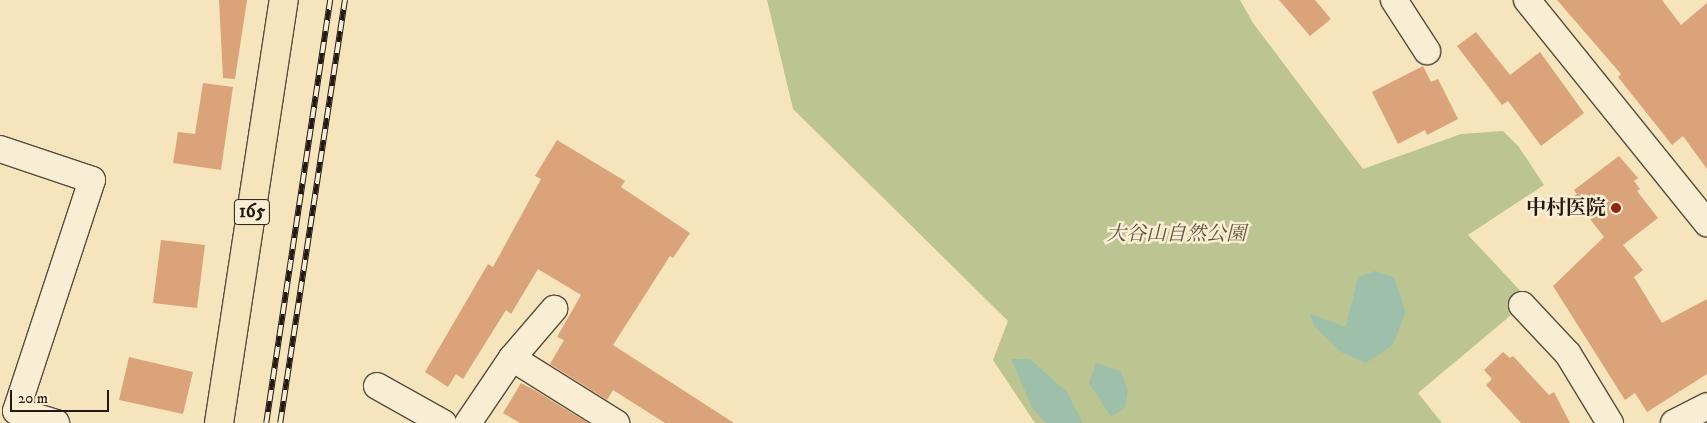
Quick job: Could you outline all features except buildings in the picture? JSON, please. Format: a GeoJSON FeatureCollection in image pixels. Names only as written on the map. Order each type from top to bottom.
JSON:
{"type":"FeatureCollection","features":[{"type":"Feature","properties":{"kind":"highway","name":"165"},"geometry":{"type":"LineString","coordinates":[[219,423],[284,0]]}},
{"type":"Feature","properties":{"kind":"street"},"geometry":{"type":"LineString","coordinates":[[1394,0],[1427,51]]}},
{"type":"Feature","properties":{"kind":"street"},"geometry":{"type":"LineString","coordinates":[[1527,0],[1704,213]]}},
{"type":"Feature","properties":{"kind":"street"},"geometry":{"type":"LineString","coordinates":[[0,149],[92,180],[16,411],[56,423]]}},
{"type":"Feature","properties":{"kind":"street"},"geometry":{"type":"LineString","coordinates":[[1522,306],[1568,354],[1610,423]]}},
{"type":"Feature","properties":{"kind":"street"},"geometry":{"type":"LineString","coordinates":[[468,423],[512,358],[554,310]]}},
{"type":"Feature","properties":{"kind":"street"},"geometry":{"type":"LineString","coordinates":[[512,358],[616,423]]}},
{"type":"Feature","properties":{"kind":"street"},"geometry":{"type":"LineString","coordinates":[[377,386],[443,423]]}},
{"type":"Feature","properties":{"kind":"street"},"geometry":{"type":"LineString","coordinates":[[1674,423],[1707,406]]}},
{"type":"Feature","properties":{"kind":"green space","name":"大谷山自然公園"},"geometry":{"type":"Polygon","coordinates":[[[767,0],[1240,0],[1253,23],[1363,169],[1461,134],[1503,131],[1519,147],[1544,185],[1468,235],[1529,300],[1418,393],[1442,423],[1035,423],[993,360],[1008,321],[793,109],[767,0]]]}},
{"type":"Feature","properties":{"kind":"shaded area"},"geometry":{"type":"Polygon","coordinates":[[[1375,271],[1394,277],[1406,312],[1393,345],[1366,363],[1341,352],[1314,326],[1309,313],[1346,327],[1358,277],[1375,271]]]}},
{"type":"Feature","properties":{"kind":"shaded area"},"geometry":{"type":"Polygon","coordinates":[[[1011,359],[1030,359],[1067,392],[1083,423],[1046,423],[1033,409],[1011,359]]]}},
{"type":"Feature","properties":{"kind":"shaded area"},"geometry":{"type":"Polygon","coordinates":[[[1096,363],[1121,371],[1128,389],[1125,408],[1111,417],[1089,383],[1096,363]]]}},
{"type":"Feature","properties":{"kind":"railway"},"geometry":{"type":"LineString","coordinates":[[266,423],[330,0]]}},
{"type":"Feature","properties":{"kind":"railway"},"geometry":{"type":"LineString","coordinates":[[280,423],[345,0]]}},
{"type":"Feature","properties":{"kind":"place","name":"中村医院"},"geometry":{"type":"Point","coordinates":[1616,208]}}]}
